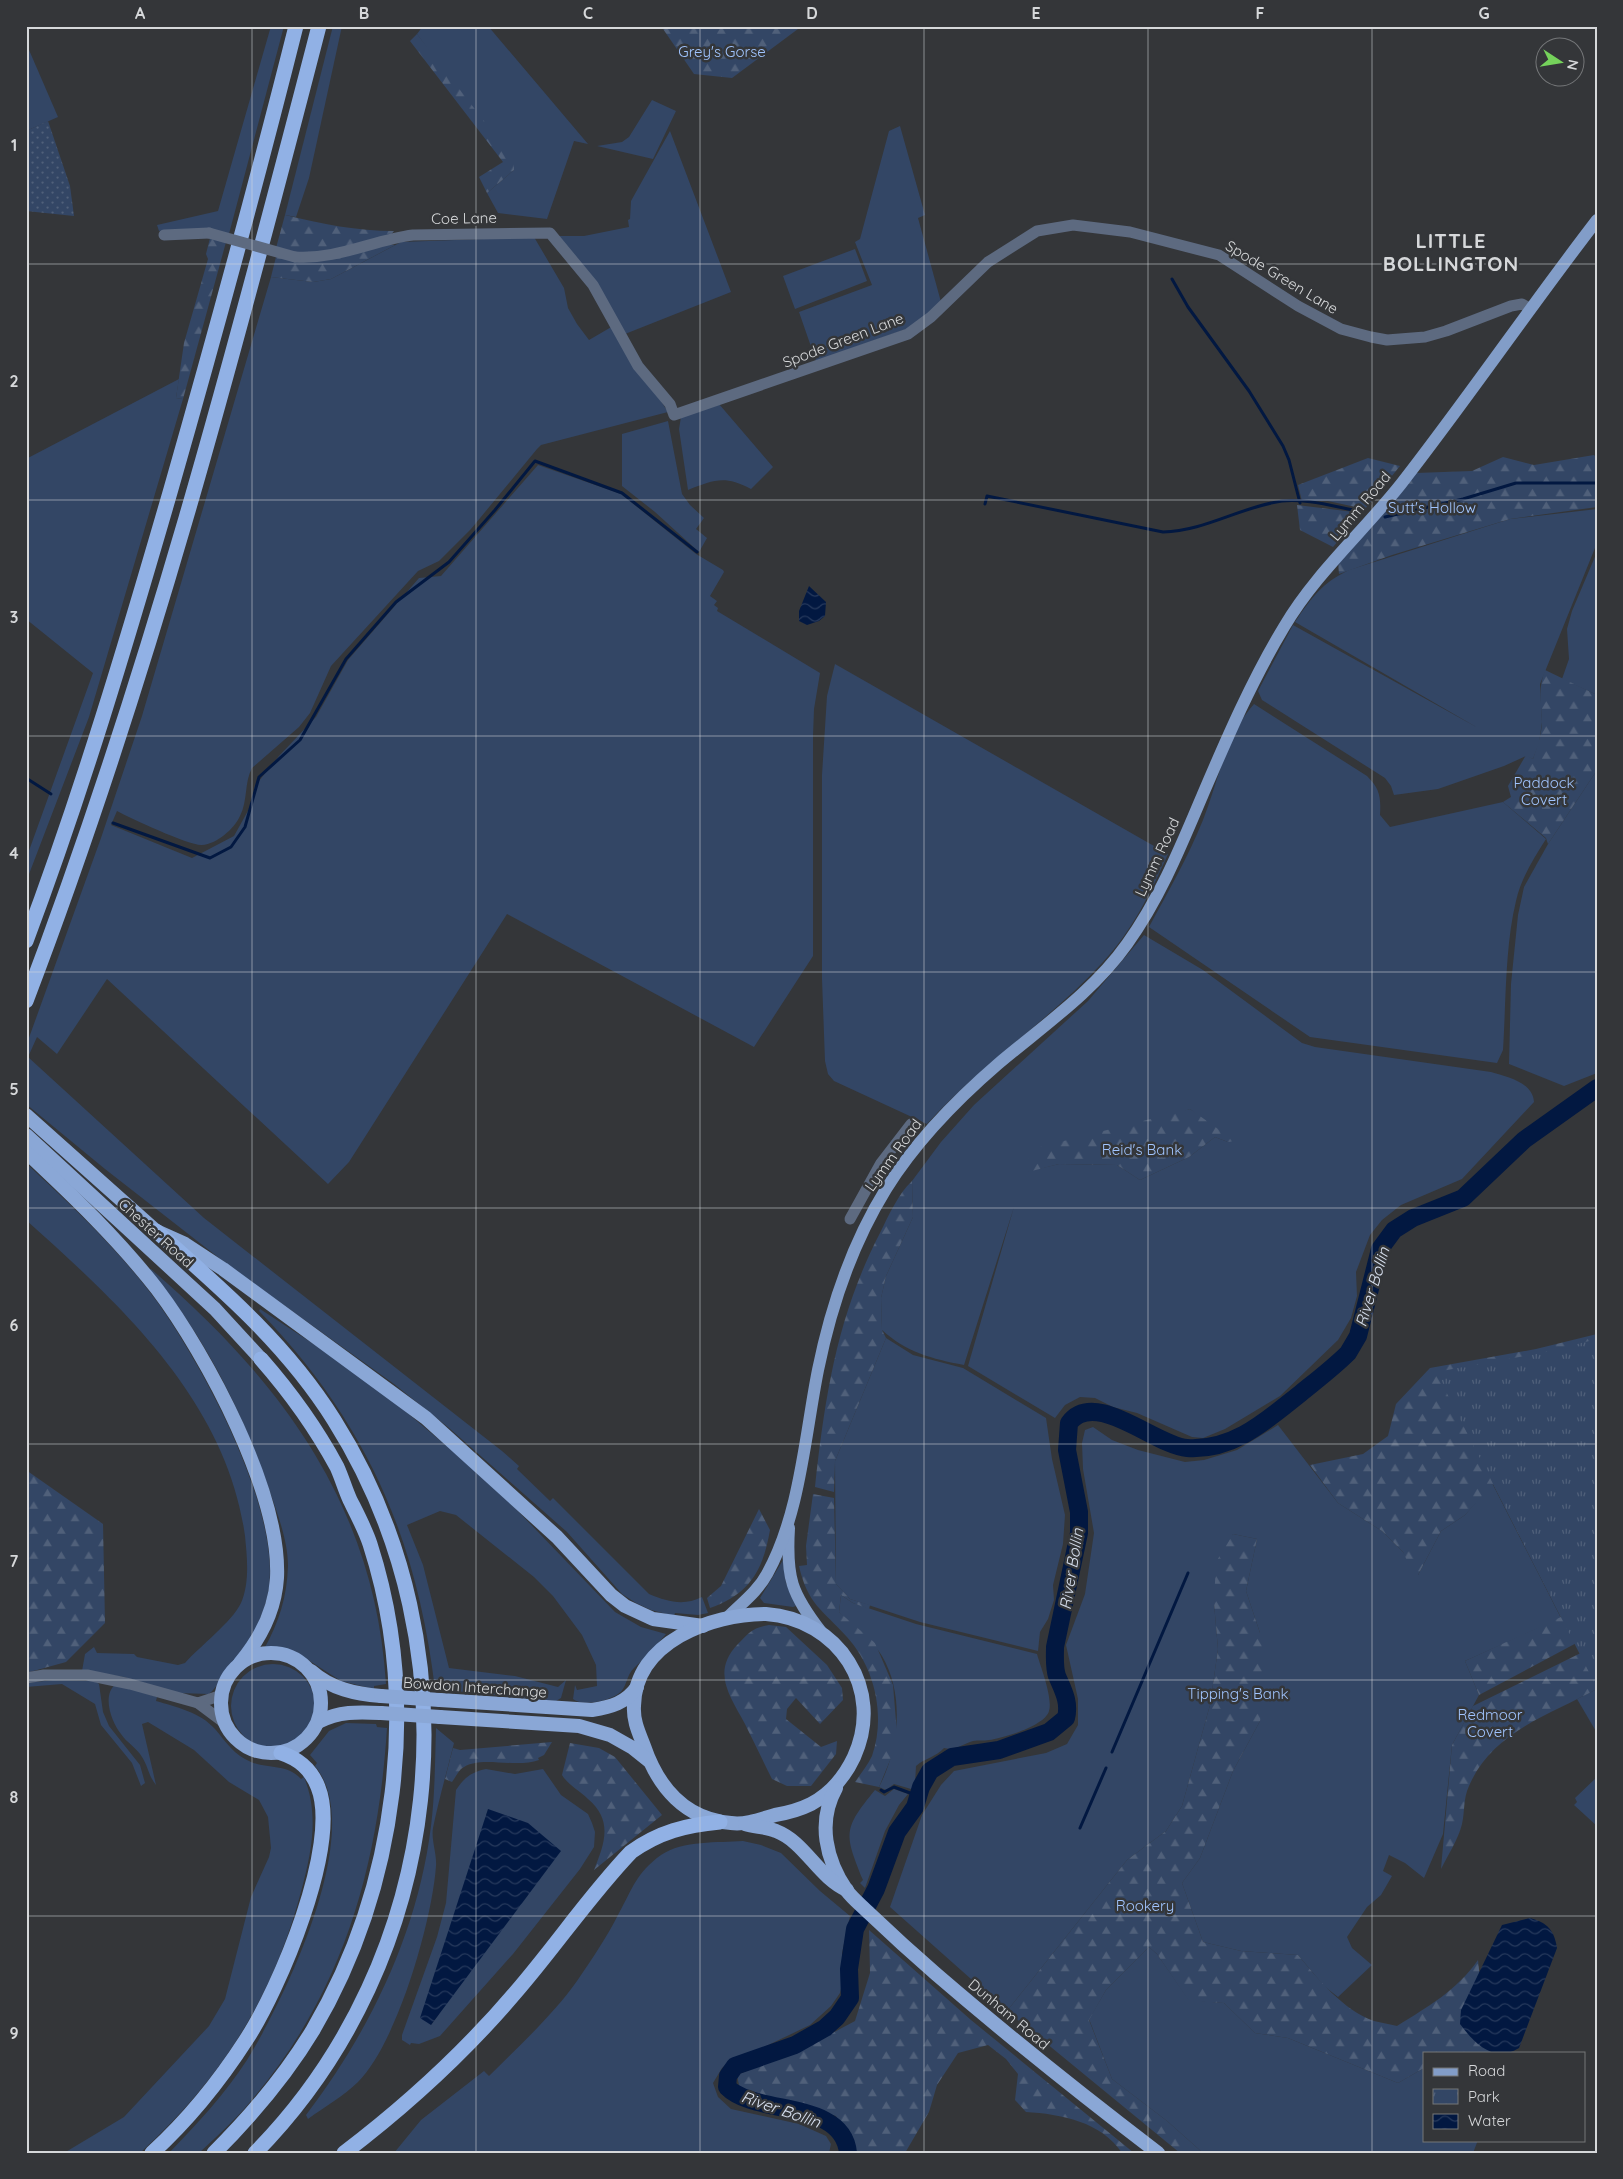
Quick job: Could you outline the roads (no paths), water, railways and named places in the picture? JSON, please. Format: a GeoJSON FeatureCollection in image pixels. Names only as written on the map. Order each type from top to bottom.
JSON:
{"type":"FeatureCollection","features":[{"type":"Feature","properties":{"kind":"highway"},"geometry":{"type":"LineString","coordinates":[[26,940],[54,867],[129,631],[200,388],[296,26]]}},
{"type":"Feature","properties":{"kind":"highway"},"geometry":{"type":"LineString","coordinates":[[26,1001],[73,876],[138,680],[229,366],[319,26]]}},
{"type":"Feature","properties":{"kind":"highway"},"geometry":{"type":"LineString","coordinates":[[26,913],[89,760]]}},
{"type":"Feature","properties":{"kind":"highway","name":"Chester Road"},"geometry":{"type":"LineString","coordinates":[[26,1116],[156,1231],[185,1244],[231,1275],[426,1418],[557,1537],[611,1595],[625,1606],[653,1619],[703,1626]]}},
{"type":"Feature","properties":{"kind":"highway","name":"Chester Road"},"geometry":{"type":"LineString","coordinates":[[26,1135],[214,1309],[261,1359]]}},
{"type":"Feature","properties":{"kind":"highway"},"geometry":{"type":"LineString","coordinates":[[26,1152],[111,1235],[158,1290],[199,1354],[233,1418],[258,1481],[275,1540],[277,1580],[269,1616],[252,1648],[229,1675],[222,1695],[221,1705],[226,1724],[240,1743],[252,1750],[266,1753],[281,1753],[294,1757],[308,1770],[319,1788],[322,1800],[322,1834],[316,1868],[300,1926],[280,1977],[246,2041],[207,2097],[152,2153]]}},
{"type":"Feature","properties":{"kind":"highway"},"geometry":{"type":"LineString","coordinates":[[156,1231],[214,1282],[280,1347],[333,1419],[372,1491],[389,1534],[414,1624],[421,1669],[425,1713],[416,1841],[396,1919],[370,1988],[328,2063],[272,2136],[255,2153]]}},
{"type":"Feature","properties":{"kind":"highway"},"geometry":{"type":"LineString","coordinates":[[214,2153],[240,2127],[288,2068],[313,2030],[349,1960],[370,1897],[384,1838],[396,1742],[396,1671],[391,1628],[383,1587],[370,1542],[338,1469],[318,1434],[261,1359]]}},
{"type":"Feature","properties":{"kind":"highway","name":"Dunham Road"},"geometry":{"type":"LineString","coordinates":[[638,1684],[648,1664],[668,1643],[703,1626],[728,1618],[755,1614],[777,1614],[798,1620],[822,1633],[846,1656],[858,1680],[862,1694],[864,1721],[862,1734],[851,1764],[832,1795],[825,1822],[828,1853],[848,1892]]}},
{"type":"Feature","properties":{"kind":"highway"},"geometry":{"type":"LineString","coordinates":[[240,1663],[252,1656],[267,1652],[282,1653],[295,1658],[307,1667],[320,1692],[321,1703],[318,1722]]}},
{"type":"Feature","properties":{"kind":"highway","name":"Bowdon Interchange"},"geometry":{"type":"LineString","coordinates":[[307,1667],[317,1676],[340,1688],[359,1694],[592,1710],[625,1701],[638,1684]]}},
{"type":"Feature","properties":{"kind":"highway"},"geometry":{"type":"LineString","coordinates":[[638,1684],[634,1697],[635,1719],[648,1760]]}},
{"type":"Feature","properties":{"kind":"highway"},"geometry":{"type":"LineString","coordinates":[[281,1753],[300,1744],[318,1722],[338,1713],[349,1712],[579,1726],[615,1737],[648,1760]]}},
{"type":"Feature","properties":{"kind":"highway","name":"Dunham Road"},"geometry":{"type":"LineString","coordinates":[[648,1760],[662,1785],[681,1806],[720,1822],[775,1830],[796,1845],[834,1884],[848,1892],[882,1926],[1063,2080],[1158,2153]]}},
{"type":"Feature","properties":{"kind":"highway"},"geometry":{"type":"LineString","coordinates":[[743,1824],[810,1804],[826,1794],[843,1776]]}},
{"type":"Feature","properties":{"kind":"highway"},"geometry":{"type":"LineString","coordinates":[[344,2153],[408,2102],[456,2058],[516,1992],[631,1852],[644,1843],[676,1828],[720,1822]]}},
{"type":"Feature","properties":{"kind":"main road","name":"Lymm Road"},"geometry":{"type":"LineString","coordinates":[[728,1618],[764,1578],[775,1557],[790,1513],[819,1368],[834,1308],[854,1250],[886,1190],[907,1160],[948,1110],[1001,1062],[1067,1008],[1112,965],[1166,881],[1225,744],[1264,663],[1296,607],[1400,486],[1597,220]]}},
{"type":"Feature","properties":{"kind":"main road","name":"Lymm Road"},"geometry":{"type":"LineString","coordinates":[[790,1513],[788,1562],[791,1583],[798,1600],[822,1633]]}},
{"type":"Feature","properties":{"kind":"street","name":"Spode Green Lane"},"geometry":{"type":"LineString","coordinates":[[674,415],[908,334],[931,317],[988,262],[1037,231],[1073,225],[1130,232],[1219,255],[1298,306],[1341,329],[1370,338],[1387,340],[1425,337],[1511,306],[1522,304],[1530,308]]}},
{"type":"Feature","properties":{"kind":"street","name":"Coe Lane"},"geometry":{"type":"LineString","coordinates":[[164,235],[209,233],[295,256],[315,258],[337,255],[399,236],[550,233],[593,285],[638,366],[670,404],[674,415]]}},
{"type":"Feature","properties":{"kind":"street"},"geometry":{"type":"LineString","coordinates":[[850,1219],[881,1163],[911,1124]]}},
{"type":"Feature","properties":{"kind":"street"},"geometry":{"type":"LineString","coordinates":[[26,1678],[44,1675],[87,1675],[130,1684],[198,1704],[226,1724]]}},
{"type":"Feature","properties":{"kind":"street"},"geometry":{"type":"LineString","coordinates":[[198,1704],[222,1695]]}},
{"type":"Feature","properties":{"kind":"water"},"geometry":{"type":"Polygon","coordinates":[[[809,586],[826,602],[825,616],[819,621],[807,625],[799,621],[799,611],[809,586]]]}},
{"type":"Feature","properties":{"kind":"water"},"geometry":{"type":"Polygon","coordinates":[[[488,1809],[528,1823],[561,1851],[431,2025],[420,2018],[488,1809]]]}},
{"type":"Feature","properties":{"kind":"water"},"geometry":{"type":"Polygon","coordinates":[[[1530,1918],[1541,1922],[1552,1932],[1557,1948],[1519,2048],[1510,2052],[1493,2052],[1478,2044],[1460,2024],[1461,2010],[1502,1925],[1530,1918]]]}},
{"type":"Feature","properties":{"kind":"waterway"},"geometry":{"type":"LineString","coordinates":[[1172,279],[1188,307],[1249,391],[1283,446],[1289,460],[1300,503]]}},
{"type":"Feature","properties":{"kind":"waterway"},"geometry":{"type":"LineString","coordinates":[[113,823],[210,858],[231,847],[245,827],[259,777],[300,740],[346,659],[396,602],[449,562],[535,461],[622,493],[697,552]]}},
{"type":"Feature","properties":{"kind":"waterway"},"geometry":{"type":"LineString","coordinates":[[1385,517],[1463,499],[1516,483],[1597,483]]}},
{"type":"Feature","properties":{"kind":"waterway"},"geometry":{"type":"LineString","coordinates":[[985,504],[987,496],[1163,532],[1193,528],[1252,508],[1291,500],[1359,511]]}},
{"type":"Feature","properties":{"kind":"waterway"},"geometry":{"type":"LineString","coordinates":[[26,778],[51,794]]}},
{"type":"Feature","properties":{"kind":"waterway","name":"River Bollin"},"geometry":{"type":"LineString","coordinates":[[848,2153],[843,2136],[831,2124],[815,2116],[740,2096],[727,2087],[728,2076],[735,2066],[795,2045],[825,2028],[837,2017],[850,1998],[849,1969],[855,1929],[876,1889],[897,1832],[915,1807],[921,1787],[930,1771],[952,1757],[999,1750],[1049,1732],[1066,1718],[1067,1707],[1064,1691],[1056,1673],[1055,1647],[1079,1533],[1079,1512],[1067,1450],[1069,1423],[1080,1414],[1094,1412],[1110,1415],[1174,1445],[1187,1448],[1204,1448],[1220,1444],[1249,1432],[1288,1403],[1348,1353],[1358,1336],[1380,1249],[1394,1230],[1413,1218],[1463,1198],[1524,1140],[1597,1088]]}},
{"type":"Feature","properties":{"kind":"waterway"},"geometry":{"type":"LineString","coordinates":[[1112,1752],[1188,1573]]}},
{"type":"Feature","properties":{"kind":"waterway"},"geometry":{"type":"LineString","coordinates":[[1080,1828],[1106,1768]]}},
{"type":"Feature","properties":{"kind":"waterway"},"geometry":{"type":"LineString","coordinates":[[881,1790],[884,1792],[894,1787],[918,1796]]}},
{"type":"Feature","properties":{"kind":"district","name":"LITTLE BOLLINGTON"},"geometry":{"type":"Point","coordinates":[1451,252]}},
{"type":"Feature","properties":{"kind":"park label","name":"Grey's Gorse"},"geometry":{"type":"Point","coordinates":[722,51]}},
{"type":"Feature","properties":{"kind":"park label","name":"Sutt's Hollow"},"geometry":{"type":"Point","coordinates":[1432,507]}},
{"type":"Feature","properties":{"kind":"park label","name":"Paddock Covert"},"geometry":{"type":"Point","coordinates":[1544,790]}},
{"type":"Feature","properties":{"kind":"park label","name":"Reid's Bank"},"geometry":{"type":"Point","coordinates":[1142,1149]}},
{"type":"Feature","properties":{"kind":"park label","name":"Tipping's Bank"},"geometry":{"type":"Point","coordinates":[1238,1693]}},
{"type":"Feature","properties":{"kind":"park label","name":"Redmoor Covert"},"geometry":{"type":"Point","coordinates":[1490,1722]}},
{"type":"Feature","properties":{"kind":"park label","name":"Rookery"},"geometry":{"type":"Point","coordinates":[1145,1905]}}]}
